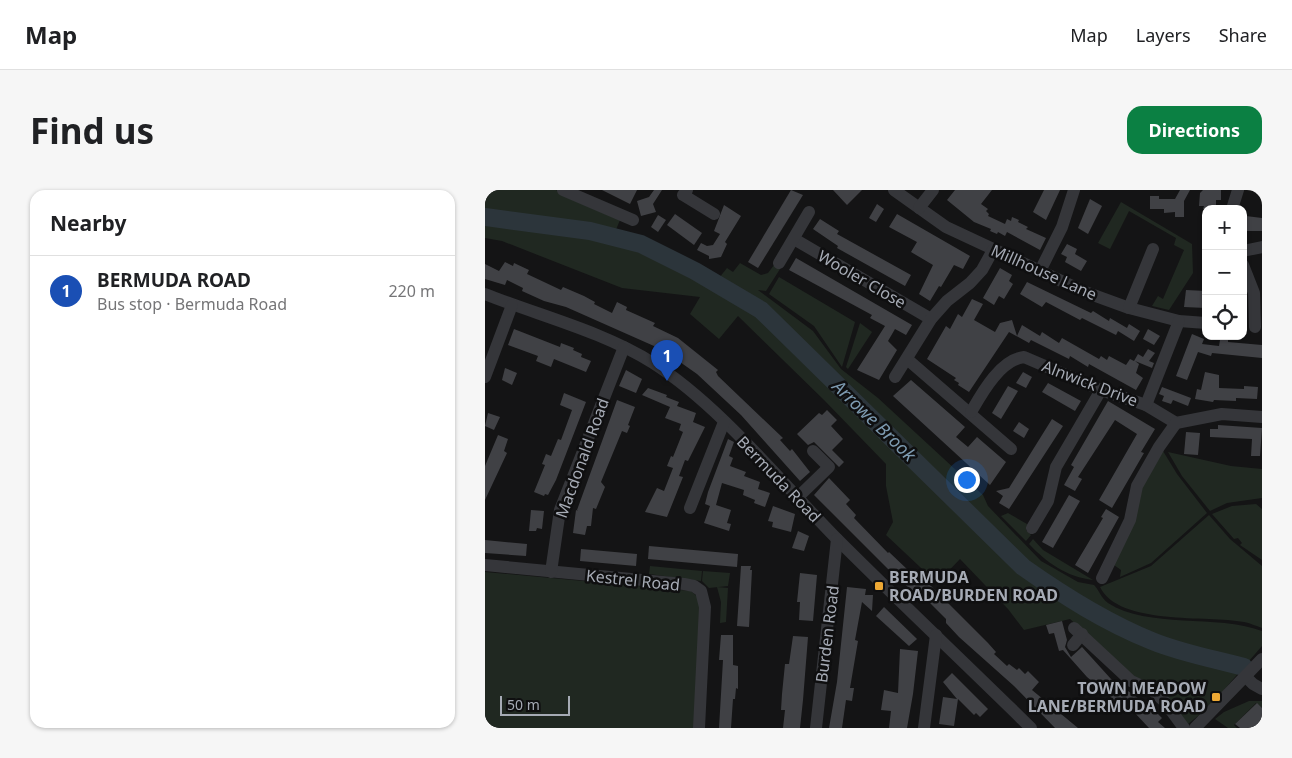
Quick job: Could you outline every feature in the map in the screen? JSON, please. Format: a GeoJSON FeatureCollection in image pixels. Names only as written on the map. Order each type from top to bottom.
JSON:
{"type":"FeatureCollection","features":[{"type":"Feature","properties":{"kind":"street"},"geometry":{"type":"LineString","coordinates":[[563,190],[633,220]]}},
{"type":"Feature","properties":{"kind":"street","name":"Millhouse Lane"},"geometry":{"type":"LineString","coordinates":[[894,190],[947,227],[1085,292],[1129,308],[1179,321],[1202,323]]}},
{"type":"Feature","properties":{"kind":"street"},"geometry":{"type":"LineString","coordinates":[[919,208],[933,190]]}},
{"type":"Feature","properties":{"kind":"street"},"geometry":{"type":"LineString","coordinates":[[1040,271],[1062,227],[1074,190]]}},
{"type":"Feature","properties":{"kind":"street"},"geometry":{"type":"LineString","coordinates":[[1233,205],[1238,190]]}},
{"type":"Feature","properties":{"kind":"street"},"geometry":{"type":"LineString","coordinates":[[674,205],[685,192],[713,214]]}},
{"type":"Feature","properties":{"kind":"street"},"geometry":{"type":"LineString","coordinates":[[779,263],[809,212]]}},
{"type":"Feature","properties":{"kind":"street","name":"Wooler Close"},"geometry":{"type":"LineString","coordinates":[[794,239],[931,319]]}},
{"type":"Feature","properties":{"kind":"street"},"geometry":{"type":"LineString","coordinates":[[1247,250],[1262,247]]}},
{"type":"Feature","properties":{"kind":"street"},"geometry":{"type":"LineString","coordinates":[[1129,308],[1153,249]]}},
{"type":"Feature","properties":{"kind":"street"},"geometry":{"type":"LineString","coordinates":[[895,377],[931,319],[947,301],[982,270],[993,250]]}},
{"type":"Feature","properties":{"kind":"street"},"geometry":{"type":"LineString","coordinates":[[1247,275],[1254,293],[1253,326]]}},
{"type":"Feature","properties":{"kind":"street","name":"Bermuda Road"},"geometry":{"type":"LineString","coordinates":[[485,294],[624,347],[652,362],[682,383],[724,422],[837,539],[1031,728]]}},
{"type":"Feature","properties":{"kind":"street"},"geometry":{"type":"LineString","coordinates":[[485,377],[512,305]]}},
{"type":"Feature","properties":{"kind":"street","name":"Alnwick Drive"},"geometry":{"type":"LineString","coordinates":[[971,412],[980,396],[994,379],[1016,358],[1024,357],[1101,390],[1146,405],[1179,321]]}},
{"type":"Feature","properties":{"kind":"street","name":"Macdonald Road"},"geometry":{"type":"LineString","coordinates":[[551,572],[560,510],[624,347]]}},
{"type":"Feature","properties":{"kind":"street"},"geometry":{"type":"LineString","coordinates":[[907,358],[971,412],[1011,449]]}},
{"type":"Feature","properties":{"kind":"street"},"geometry":{"type":"LineString","coordinates":[[1032,528],[1048,501],[1056,467],[1101,390]]}},
{"type":"Feature","properties":{"kind":"street"},"geometry":{"type":"LineString","coordinates":[[1146,405],[1176,423],[1222,414],[1262,417]]}},
{"type":"Feature","properties":{"kind":"street"},"geometry":{"type":"LineString","coordinates":[[690,508],[724,422]]}},
{"type":"Feature","properties":{"kind":"street"},"geometry":{"type":"LineString","coordinates":[[1109,574],[1130,520],[1137,486],[1159,447],[1176,423]]}},
{"type":"Feature","properties":{"kind":"street"},"geometry":{"type":"LineString","coordinates":[[797,498],[829,467],[813,451]]}},
{"type":"Feature","properties":{"kind":"street","name":"Burden Road"},"geometry":{"type":"LineString","coordinates":[[816,728],[837,539]]}},
{"type":"Feature","properties":{"kind":"street","name":"Kestrel Road"},"geometry":{"type":"LineString","coordinates":[[485,565],[684,584],[694,586],[701,591],[705,607],[699,728]]}},
{"type":"Feature","properties":{"kind":"street"},"geometry":{"type":"LineString","coordinates":[[1073,645],[1078,631],[1131,680],[1153,692],[1164,701],[1184,728]]}},
{"type":"Feature","properties":{"kind":"street"},"geometry":{"type":"LineString","coordinates":[[924,728],[937,635]]}},
{"type":"Feature","properties":{"kind":"street"},"geometry":{"type":"LineString","coordinates":[[1195,728],[1246,677],[1262,658]]}},
{"type":"Feature","properties":{"kind":"street"},"geometry":{"type":"LineString","coordinates":[[1246,677],[1262,689]]}},
{"type":"Feature","properties":{"kind":"shaded area"},"geometry":{"type":"Polygon","coordinates":[[[485,190],[556,190],[620,220],[613,237],[631,241],[634,237],[656,245],[719,278],[727,268],[733,272],[740,263],[761,275],[768,273],[774,265],[780,269],[766,291],[758,290],[813,331],[841,369],[878,398],[983,495],[988,506],[1041,561],[1078,582],[1094,585],[1108,603],[1124,611],[1162,619],[1244,626],[1262,631],[1262,646],[1209,707],[1188,724],[1070,619],[1024,630],[1008,609],[960,559],[937,583],[886,535],[893,522],[886,486],[886,464],[738,316],[719,339],[690,314],[700,297],[622,288],[502,241],[485,238],[485,190]]]}},
{"type":"Feature","properties":{"kind":"shaded area"},"geometry":{"type":"Polygon","coordinates":[[[1121,202],[1192,244],[1193,273],[1169,310],[1152,306],[1158,296],[1163,299],[1184,250],[1174,245],[1176,238],[1129,211],[1110,249],[1098,243],[1121,202]]]}},
{"type":"Feature","properties":{"kind":"shaded area"},"geometry":{"type":"Polygon","coordinates":[[[779,277],[855,322],[842,367],[814,326],[769,294],[779,277]]]}},
{"type":"Feature","properties":{"kind":"shaded area"},"geometry":{"type":"Polygon","coordinates":[[[860,323],[872,332],[848,369],[846,367],[860,323]]]}},
{"type":"Feature","properties":{"kind":"shaded area"},"geometry":{"type":"Polygon","coordinates":[[[1163,451],[1177,474],[1207,513],[1151,563],[1120,577],[1121,570],[1114,565],[1143,484],[1163,451]]]}},
{"type":"Feature","properties":{"kind":"shaded area"},"geometry":{"type":"Polygon","coordinates":[[[1168,452],[1231,466],[1262,469],[1262,498],[1227,503],[1210,511],[1182,476],[1168,452]]]}},
{"type":"Feature","properties":{"kind":"shaded area"},"geometry":{"type":"Polygon","coordinates":[[[1256,504],[1262,509],[1262,560],[1240,545],[1242,543],[1238,538],[1234,539],[1212,514],[1232,506],[1256,504]]]}},
{"type":"Feature","properties":{"kind":"shaded area"},"geometry":{"type":"Polygon","coordinates":[[[1008,513],[1027,524],[1026,530],[1031,535],[1026,541],[1001,516],[1008,513]]]}},
{"type":"Feature","properties":{"kind":"shaded area"},"geometry":{"type":"Polygon","coordinates":[[[1209,515],[1230,539],[1262,566],[1262,628],[1244,622],[1144,613],[1125,608],[1110,599],[1100,587],[1151,566],[1209,515]]]}},
{"type":"Feature","properties":{"kind":"shaded area"},"geometry":{"type":"Polygon","coordinates":[[[1033,539],[1043,550],[1093,580],[1075,576],[1050,563],[1029,544],[1033,539]]]}},
{"type":"Feature","properties":{"kind":"shaded area"},"geometry":{"type":"Polygon","coordinates":[[[650,566],[702,571],[701,581],[649,574],[650,566]]]}},
{"type":"Feature","properties":{"kind":"shaded area"},"geometry":{"type":"Polygon","coordinates":[[[703,571],[730,573],[728,586],[709,588],[702,581],[703,571]]]}},
{"type":"Feature","properties":{"kind":"shaded area"},"geometry":{"type":"Polygon","coordinates":[[[485,572],[691,591],[701,600],[694,728],[485,728],[485,572]]]}},
{"type":"Feature","properties":{"kind":"shaded area"},"geometry":{"type":"Polygon","coordinates":[[[717,587],[728,588],[726,622],[720,623],[721,602],[717,587]]]}},
{"type":"Feature","properties":{"kind":"shaded area"},"geometry":{"type":"Polygon","coordinates":[[[1249,701],[1262,701],[1262,708],[1256,703],[1234,725],[1237,728],[1228,728],[1215,719],[1224,712],[1249,701]]]}},
{"type":"Feature","properties":{"kind":"building"},"geometry":{"type":"Polygon","coordinates":[[[602,190],[637,190],[630,204],[602,190]]]}},
{"type":"Feature","properties":{"kind":"building"},"geometry":{"type":"Polygon","coordinates":[[[654,190],[662,190],[653,204],[656,212],[641,216],[637,201],[649,197],[654,190]]]}},
{"type":"Feature","properties":{"kind":"building"},"geometry":{"type":"Polygon","coordinates":[[[791,190],[803,195],[758,268],[748,262],[791,190]]]}},
{"type":"Feature","properties":{"kind":"building"},"geometry":{"type":"Polygon","coordinates":[[[833,190],[862,190],[847,205],[833,190]]]}},
{"type":"Feature","properties":{"kind":"building"},"geometry":{"type":"Polygon","coordinates":[[[955,190],[992,190],[981,204],[988,209],[986,211],[989,214],[988,216],[1005,224],[1007,219],[1011,221],[1012,217],[1019,220],[1018,222],[1028,227],[1026,229],[1046,238],[1040,250],[1007,232],[1005,236],[998,232],[997,234],[990,231],[991,229],[974,222],[947,200],[955,190]]]}},
{"type":"Feature","properties":{"kind":"building"},"geometry":{"type":"Polygon","coordinates":[[[1044,190],[1060,190],[1046,220],[1033,212],[1044,190]]]}},
{"type":"Feature","properties":{"kind":"building"},"geometry":{"type":"Polygon","coordinates":[[[1180,190],[1190,190],[1184,201],[1184,217],[1175,217],[1175,212],[1164,213],[1164,209],[1150,209],[1150,196],[1159,196],[1159,199],[1175,199],[1180,190]]]}},
{"type":"Feature","properties":{"kind":"building"},"geometry":{"type":"Polygon","coordinates":[[[1203,190],[1221,190],[1221,200],[1216,200],[1216,205],[1199,206],[1200,193],[1203,190]]]}},
{"type":"Feature","properties":{"kind":"building"},"geometry":{"type":"Polygon","coordinates":[[[1090,199],[1102,206],[1088,234],[1078,228],[1090,199]]]}},
{"type":"Feature","properties":{"kind":"building"},"geometry":{"type":"Polygon","coordinates":[[[877,204],[884,209],[876,222],[869,218],[877,204]]]}},
{"type":"Feature","properties":{"kind":"building"},"geometry":{"type":"Polygon","coordinates":[[[724,205],[741,216],[725,242],[727,244],[721,257],[709,259],[709,256],[697,250],[701,243],[707,246],[713,245],[720,234],[714,231],[724,205]]]}},
{"type":"Feature","properties":{"kind":"building"},"geometry":{"type":"Polygon","coordinates":[[[675,214],[702,233],[694,245],[667,225],[675,214]]]}},
{"type":"Feature","properties":{"kind":"building"},"geometry":{"type":"Polygon","coordinates":[[[897,214],[970,256],[963,269],[954,265],[930,301],[919,294],[933,265],[911,252],[917,242],[889,227],[897,214]]]}},
{"type":"Feature","properties":{"kind":"building"},"geometry":{"type":"Polygon","coordinates":[[[658,215],[666,220],[658,232],[651,227],[658,215]]]}},
{"type":"Feature","properties":{"kind":"building"},"geometry":{"type":"Polygon","coordinates":[[[1247,216],[1262,218],[1262,231],[1247,231],[1247,216]]]}},
{"type":"Feature","properties":{"kind":"building"},"geometry":{"type":"Polygon","coordinates":[[[820,219],[839,231],[837,234],[911,275],[905,286],[837,248],[838,246],[813,229],[820,219]]]}},
{"type":"Feature","properties":{"kind":"building"},"geometry":{"type":"Polygon","coordinates":[[[1067,244],[1077,249],[1075,254],[1087,261],[1081,271],[1065,262],[1067,257],[1061,254],[1067,244]]]}},
{"type":"Feature","properties":{"kind":"building"},"geometry":{"type":"Polygon","coordinates":[[[796,258],[912,325],[906,335],[895,329],[888,341],[897,350],[879,380],[857,370],[885,326],[870,318],[872,315],[789,270],[796,258]]]}},
{"type":"Feature","properties":{"kind":"building"},"geometry":{"type":"Polygon","coordinates":[[[505,262],[513,266],[514,263],[529,270],[527,274],[561,290],[563,287],[584,296],[595,302],[594,304],[612,313],[617,302],[627,307],[626,310],[655,323],[653,326],[678,338],[718,370],[716,372],[718,376],[783,438],[780,440],[790,451],[792,449],[810,472],[800,481],[741,415],[697,374],[670,355],[672,354],[566,307],[544,301],[522,291],[523,288],[507,280],[505,285],[485,279],[485,264],[499,271],[505,262]]]}},
{"type":"Feature","properties":{"kind":"building"},"geometry":{"type":"Polygon","coordinates":[[[1000,268],[1012,275],[1009,281],[1013,284],[1004,299],[999,296],[994,305],[983,298],[1000,268]]]}},
{"type":"Feature","properties":{"kind":"building"},"geometry":{"type":"Polygon","coordinates":[[[1027,282],[1091,313],[1093,311],[1109,321],[1110,318],[1127,328],[1129,324],[1140,331],[1134,341],[1118,331],[1116,335],[1082,318],[1080,320],[1046,302],[1042,307],[1020,294],[1027,282]]]}},
{"type":"Feature","properties":{"kind":"building"},"geometry":{"type":"Polygon","coordinates":[[[1186,290],[1202,291],[1202,308],[1184,307],[1186,290]]]}},
{"type":"Feature","properties":{"kind":"building"},"geometry":{"type":"Polygon","coordinates":[[[972,299],[983,304],[974,320],[995,332],[1000,323],[1012,320],[1017,336],[1022,325],[1040,336],[1042,332],[1059,343],[1062,338],[1099,359],[1101,356],[1107,360],[1109,356],[1126,365],[1130,359],[1134,361],[1138,354],[1143,357],[1148,349],[1155,353],[1149,361],[1154,363],[1152,368],[1135,361],[1139,364],[1136,373],[1143,378],[1136,390],[1089,364],[1088,367],[1070,356],[1069,359],[1031,340],[1029,343],[1009,332],[969,392],[958,385],[959,383],[954,380],[956,378],[927,359],[946,326],[950,329],[958,314],[962,317],[972,299]]]}},
{"type":"Feature","properties":{"kind":"building"},"geometry":{"type":"Polygon","coordinates":[[[514,329],[560,347],[561,343],[574,348],[573,350],[582,354],[581,357],[591,361],[586,372],[554,359],[551,367],[536,361],[538,356],[508,345],[514,329]]]}},
{"type":"Feature","properties":{"kind":"building"},"geometry":{"type":"Polygon","coordinates":[[[1148,329],[1160,336],[1154,345],[1143,339],[1148,329]]]}},
{"type":"Feature","properties":{"kind":"building"},"geometry":{"type":"Polygon","coordinates":[[[1192,334],[1202,338],[1204,340],[1202,344],[1219,346],[1220,340],[1228,340],[1228,342],[1262,345],[1262,358],[1212,353],[1211,356],[1198,352],[1187,380],[1176,376],[1192,334]]]}},
{"type":"Feature","properties":{"kind":"building"},"geometry":{"type":"Polygon","coordinates":[[[505,368],[517,373],[512,385],[502,380],[505,368]]]}},
{"type":"Feature","properties":{"kind":"building"},"geometry":{"type":"Polygon","coordinates":[[[626,370],[642,379],[636,393],[619,386],[626,370]]]}},
{"type":"Feature","properties":{"kind":"building"},"geometry":{"type":"Polygon","coordinates":[[[1023,372],[1032,377],[1026,388],[1016,383],[1023,372]]]}},
{"type":"Feature","properties":{"kind":"building"},"geometry":{"type":"Polygon","coordinates":[[[1205,372],[1219,375],[1219,388],[1244,389],[1244,386],[1258,387],[1257,399],[1236,398],[1236,401],[1214,400],[1213,402],[1195,399],[1197,389],[1201,390],[1205,372]]]}},
{"type":"Feature","properties":{"kind":"building"},"geometry":{"type":"Polygon","coordinates":[[[911,380],[965,427],[956,437],[968,447],[977,437],[1006,462],[990,485],[893,396],[911,380]]]}},
{"type":"Feature","properties":{"kind":"building"},"geometry":{"type":"Polygon","coordinates":[[[1048,383],[1081,401],[1075,411],[1042,392],[1048,383]]]}},
{"type":"Feature","properties":{"kind":"building"},"geometry":{"type":"Polygon","coordinates":[[[1008,386],[1018,391],[1001,419],[992,413],[1008,386]]]}},
{"type":"Feature","properties":{"kind":"building"},"geometry":{"type":"Polygon","coordinates":[[[1162,387],[1191,398],[1188,406],[1173,400],[1171,404],[1162,401],[1164,396],[1159,394],[1162,387]]]}},
{"type":"Feature","properties":{"kind":"building"},"geometry":{"type":"Polygon","coordinates":[[[648,388],[679,402],[677,406],[696,413],[693,422],[705,427],[688,461],[685,460],[679,476],[683,477],[667,517],[645,512],[657,488],[664,491],[673,468],[667,466],[671,456],[673,457],[683,432],[679,430],[681,424],[665,418],[670,407],[642,395],[648,388]]]}},
{"type":"Feature","properties":{"kind":"building"},"geometry":{"type":"Polygon","coordinates":[[[564,393],[586,402],[556,480],[548,495],[545,494],[544,496],[534,492],[545,465],[542,464],[546,454],[551,456],[558,439],[561,440],[572,410],[560,405],[564,393]]]}},
{"type":"Feature","properties":{"kind":"building"},"geometry":{"type":"Polygon","coordinates":[[[617,400],[635,407],[628,425],[630,426],[627,433],[622,431],[601,482],[605,487],[596,509],[593,508],[591,526],[587,526],[585,535],[573,533],[576,510],[578,511],[617,400]]]}},
{"type":"Feature","properties":{"kind":"building"},"geometry":{"type":"Polygon","coordinates":[[[1108,401],[1155,429],[1141,452],[1144,453],[1112,508],[1099,500],[1137,434],[1115,420],[1078,477],[1082,479],[1075,491],[1064,485],[1074,467],[1071,465],[1108,401]]]}},
{"type":"Feature","properties":{"kind":"building"},"geometry":{"type":"Polygon","coordinates":[[[827,410],[837,420],[831,426],[843,439],[832,450],[844,462],[839,467],[814,442],[808,445],[797,434],[819,413],[822,415],[827,410]]]}},
{"type":"Feature","properties":{"kind":"building"},"geometry":{"type":"Polygon","coordinates":[[[488,413],[500,417],[494,430],[485,426],[488,413]]]}},
{"type":"Feature","properties":{"kind":"building"},"geometry":{"type":"Polygon","coordinates":[[[1052,419],[1063,426],[1009,509],[999,503],[1003,496],[996,491],[1009,488],[1052,419]]]}},
{"type":"Feature","properties":{"kind":"building"},"geometry":{"type":"Polygon","coordinates":[[[1019,422],[1029,429],[1024,438],[1013,431],[1019,422]]]}},
{"type":"Feature","properties":{"kind":"building"},"geometry":{"type":"Polygon","coordinates":[[[1218,425],[1262,428],[1260,456],[1251,456],[1252,439],[1210,437],[1210,429],[1218,429],[1218,425]]]}},
{"type":"Feature","properties":{"kind":"building"},"geometry":{"type":"Polygon","coordinates":[[[1186,432],[1200,433],[1198,455],[1184,454],[1186,432]]]}},
{"type":"Feature","properties":{"kind":"building"},"geometry":{"type":"Polygon","coordinates":[[[498,435],[508,439],[504,451],[507,453],[485,500],[485,466],[498,435]]]}},
{"type":"Feature","properties":{"kind":"building"},"geometry":{"type":"Polygon","coordinates":[[[728,439],[734,442],[729,456],[733,458],[730,466],[746,472],[744,476],[760,482],[758,489],[770,493],[765,507],[754,503],[755,500],[743,495],[744,490],[722,483],[716,505],[731,510],[727,523],[731,524],[729,531],[704,523],[710,506],[705,504],[708,492],[728,439]]]}},
{"type":"Feature","properties":{"kind":"building"},"geometry":{"type":"Polygon","coordinates":[[[829,478],[850,500],[846,504],[856,515],[854,518],[888,553],[909,571],[912,569],[923,578],[988,643],[996,652],[994,654],[1007,666],[1009,664],[1017,670],[1019,668],[1025,674],[1028,671],[1039,682],[1032,690],[1078,728],[1055,728],[1014,686],[959,637],[946,623],[946,619],[922,595],[920,598],[893,574],[814,495],[829,478]]]}},
{"type":"Feature","properties":{"kind":"building"},"geometry":{"type":"Polygon","coordinates":[[[1069,495],[1080,501],[1053,548],[1042,542],[1069,495]]]}},
{"type":"Feature","properties":{"kind":"building"},"geometry":{"type":"Polygon","coordinates":[[[773,506],[795,514],[791,532],[772,527],[773,522],[768,521],[773,506]]]}},
{"type":"Feature","properties":{"kind":"building"},"geometry":{"type":"Polygon","coordinates":[[[1106,509],[1119,517],[1088,573],[1075,565],[1103,518],[1101,517],[1106,509]]]}},
{"type":"Feature","properties":{"kind":"building"},"geometry":{"type":"Polygon","coordinates":[[[531,510],[544,511],[542,529],[537,528],[536,531],[529,531],[531,510]]]}},
{"type":"Feature","properties":{"kind":"building"},"geometry":{"type":"Polygon","coordinates":[[[798,531],[809,536],[804,551],[792,548],[798,531]]]}},
{"type":"Feature","properties":{"kind":"building"},"geometry":{"type":"Polygon","coordinates":[[[485,540],[527,544],[526,556],[485,553],[485,540]]]}},
{"type":"Feature","properties":{"kind":"building"},"geometry":{"type":"Polygon","coordinates":[[[649,546],[738,554],[737,567],[648,559],[649,546]]]}},
{"type":"Feature","properties":{"kind":"building"},"geometry":{"type":"Polygon","coordinates":[[[581,549],[637,554],[636,566],[580,561],[581,549]]]}},
{"type":"Feature","properties":{"kind":"building"},"geometry":{"type":"Polygon","coordinates":[[[741,566],[751,566],[750,570],[752,570],[749,627],[737,626],[741,566]]]}},
{"type":"Feature","properties":{"kind":"building"},"geometry":{"type":"Polygon","coordinates":[[[800,573],[817,575],[813,621],[799,620],[800,602],[797,602],[800,573]]]}},
{"type":"Feature","properties":{"kind":"building"},"geometry":{"type":"Polygon","coordinates":[[[847,587],[866,589],[865,595],[873,595],[872,611],[862,602],[855,640],[858,641],[850,688],[854,688],[852,701],[846,700],[842,728],[829,728],[837,682],[847,587]]]}},
{"type":"Feature","properties":{"kind":"building"},"geometry":{"type":"Polygon","coordinates":[[[884,607],[917,639],[909,646],[876,616],[884,607]]]}},
{"type":"Feature","properties":{"kind":"building"},"geometry":{"type":"Polygon","coordinates":[[[1062,621],[1067,640],[1065,647],[1071,657],[1082,647],[1111,679],[1152,708],[1162,718],[1158,722],[1165,728],[1149,728],[1133,711],[1131,713],[1110,699],[1111,697],[1087,677],[1063,650],[1059,651],[1054,633],[1049,634],[1046,625],[1062,621]]]}},
{"type":"Feature","properties":{"kind":"building"},"geometry":{"type":"Polygon","coordinates":[[[721,635],[733,635],[733,665],[738,666],[738,689],[736,688],[735,699],[733,699],[731,728],[719,728],[723,660],[719,660],[721,635]]]}},
{"type":"Feature","properties":{"kind":"building"},"geometry":{"type":"Polygon","coordinates":[[[793,636],[808,637],[800,728],[783,728],[785,710],[781,710],[785,664],[789,664],[793,636]]]}},
{"type":"Feature","properties":{"kind":"building"},"geometry":{"type":"Polygon","coordinates":[[[900,649],[918,651],[913,694],[907,728],[889,728],[891,711],[881,710],[884,690],[898,693],[900,649]]]}},
{"type":"Feature","properties":{"kind":"building"},"geometry":{"type":"Polygon","coordinates":[[[952,673],[988,709],[980,717],[976,713],[974,715],[958,699],[954,726],[939,724],[943,697],[957,699],[943,682],[952,673]]]}},
{"type":"Feature","properties":{"kind":"building"},"geometry":{"type":"Polygon","coordinates":[[[1257,703],[1262,708],[1262,728],[1240,728],[1235,724],[1257,703]]]}},
{"type":"Feature","properties":{"kind":"waterway","name":"Arrowe Brook"},"geometry":{"type":"LineString","coordinates":[[485,217],[590,231],[641,244],[695,271],[761,310],[1023,567],[1085,608],[1135,634],[1174,649],[1244,667]]}},
{"type":"Feature","properties":{"kind":"place","name":"BERMUDA ROAD"},"geometry":{"type":"Point","coordinates":[667,381]}},
{"type":"Feature","properties":{"kind":"place","name":"BERMUDA ROAD/BURDEN ROAD"},"geometry":{"type":"Point","coordinates":[879,586]}},
{"type":"Feature","properties":{"kind":"place","name":"TOWN MEADOW LANE/BERMUDA ROAD"},"geometry":{"type":"Point","coordinates":[1216,697]}}]}
